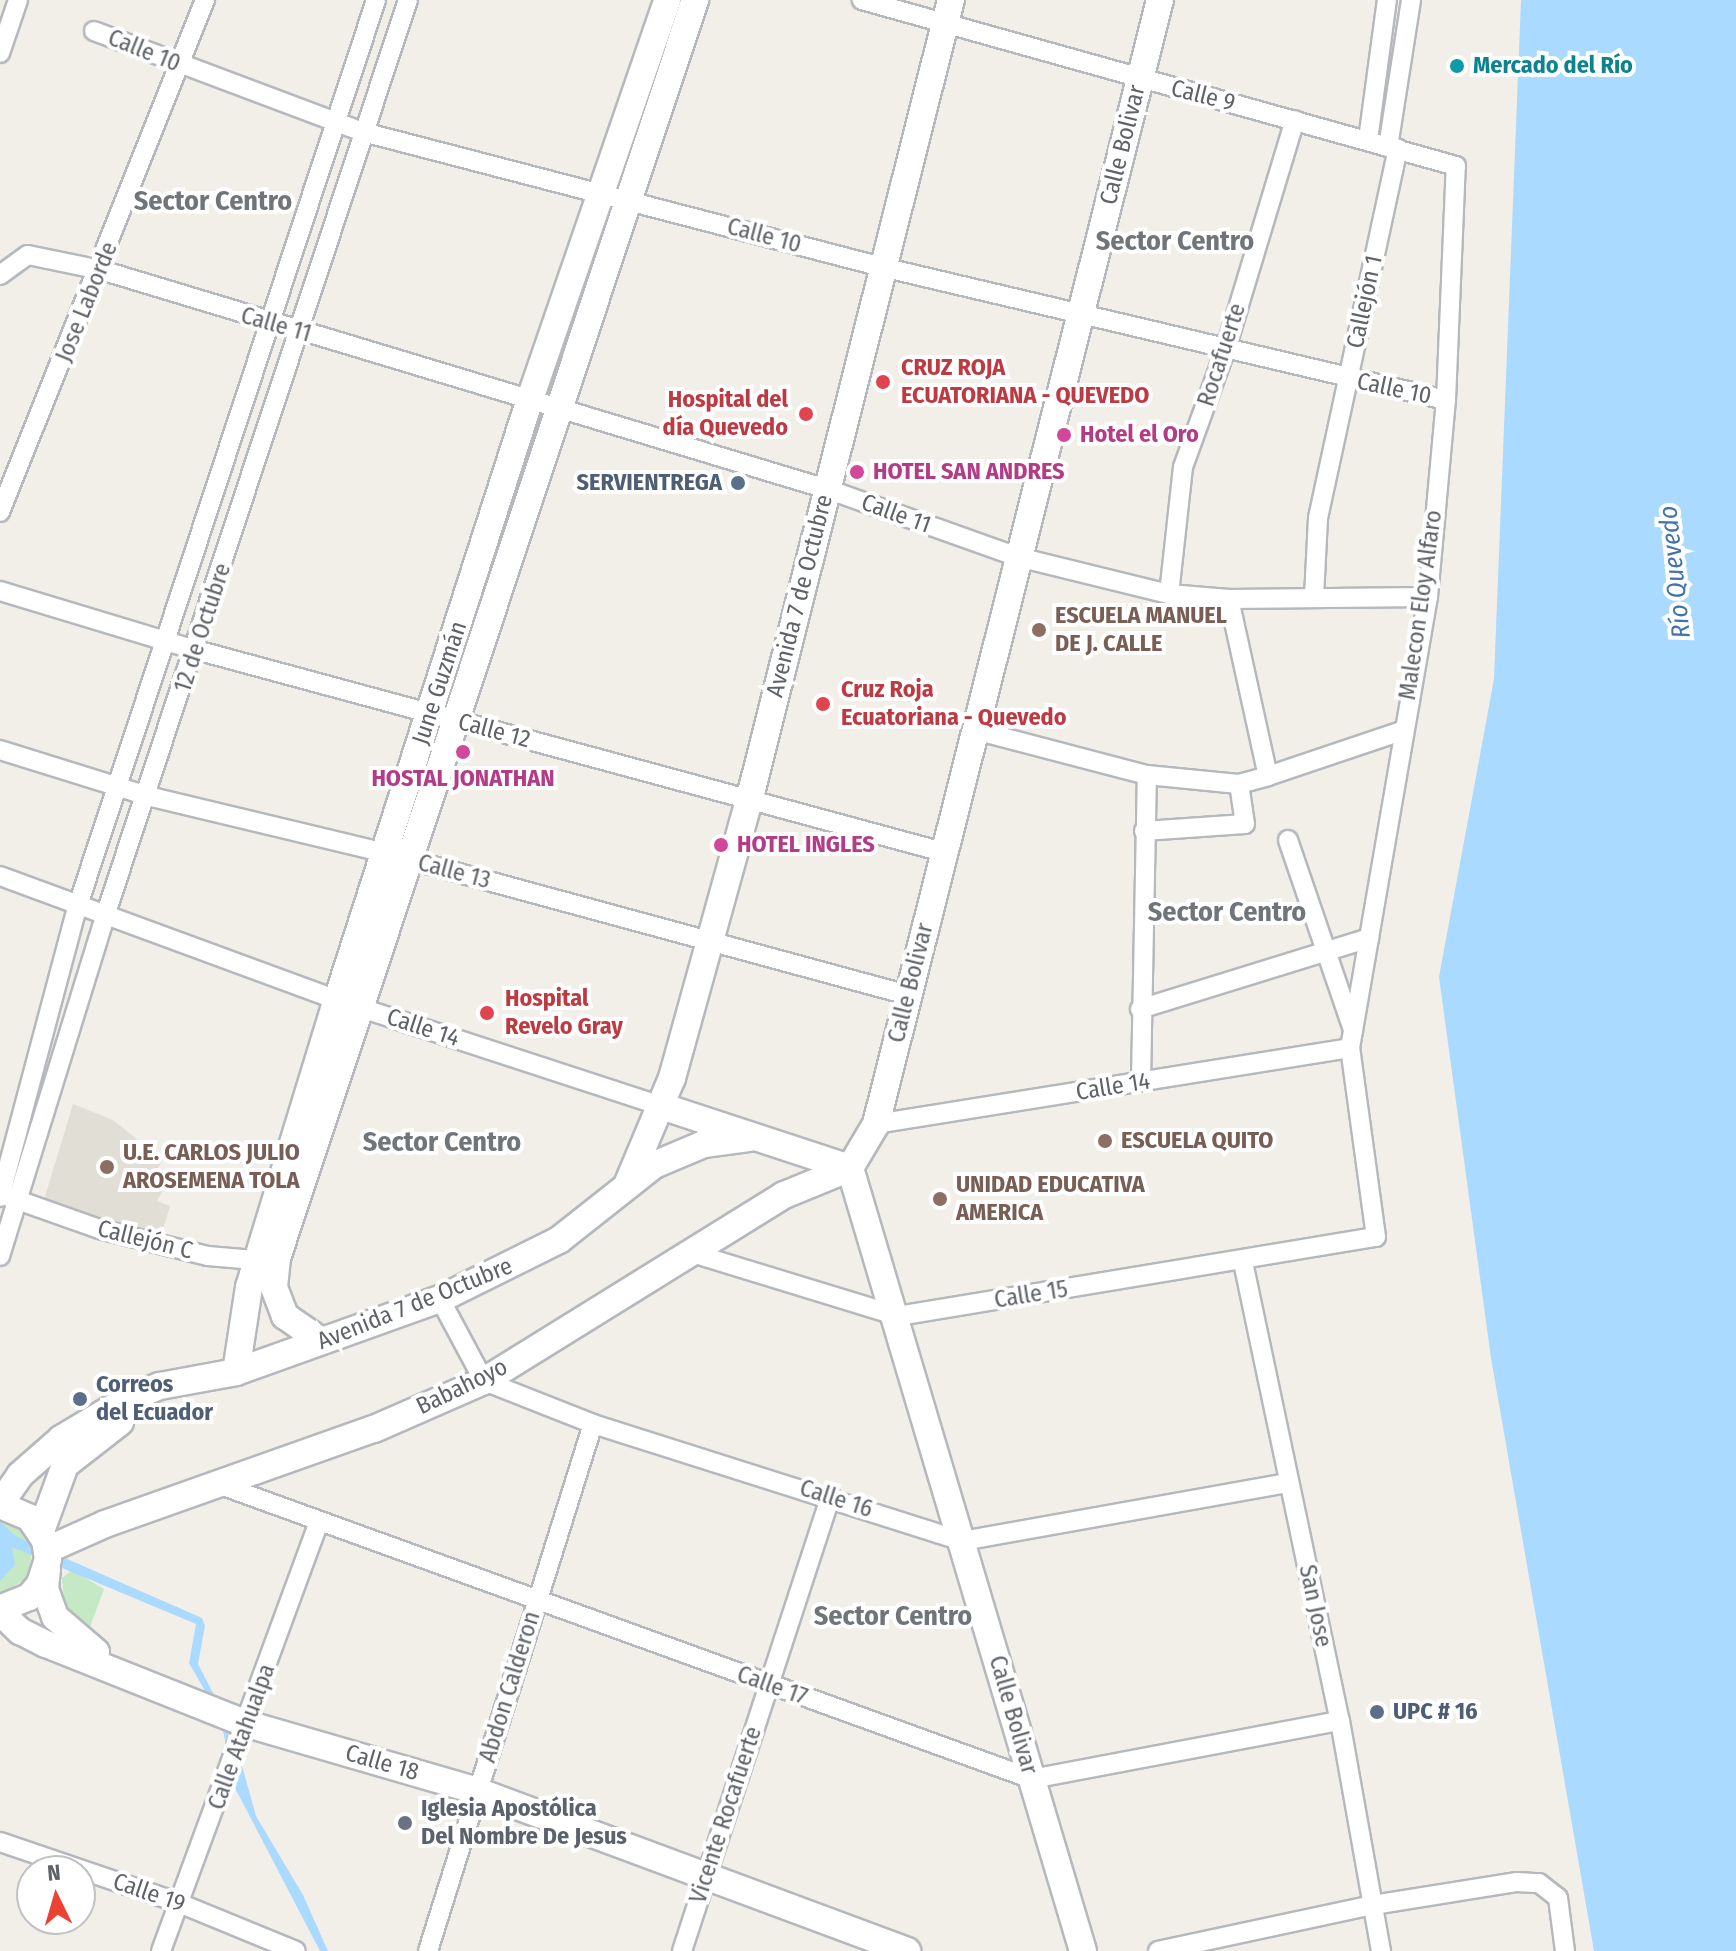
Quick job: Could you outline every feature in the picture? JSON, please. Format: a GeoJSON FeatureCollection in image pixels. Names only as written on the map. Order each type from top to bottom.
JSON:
{"type":"FeatureCollection","features":[{"type":"Feature","properties":{"kind":"main road","name":"June Guzmán"},"geometry":{"type":"LineString","coordinates":[[441,717],[556,407],[667,0]]}},
{"type":"Feature","properties":{"kind":"main road","name":"June Guzmán"},"geometry":{"type":"LineString","coordinates":[[236,1372],[266,1261],[441,717],[530,399],[695,0]]}},
{"type":"Feature","properties":{"kind":"main road","name":"Calle Bolivar"},"geometry":{"type":"LineString","coordinates":[[1083,1951],[898,1316],[850,1168],[876,1124],[1160,0]]}},
{"type":"Feature","properties":{"kind":"main road","name":"Avenida 7 de Octubre"},"geometry":{"type":"LineString","coordinates":[[627,1185],[661,1106],[750,797],[948,11]]}},
{"type":"Feature","properties":{"kind":"main road","name":"Calle 14"},"geometry":{"type":"LineString","coordinates":[[661,1106],[749,1138],[850,1168]]}},
{"type":"Feature","properties":{"kind":"main road","name":"Avenida 7 de Octubre"},"geometry":{"type":"LineString","coordinates":[[0,1505],[20,1475],[78,1427],[160,1386],[236,1372],[440,1299],[559,1240],[627,1185],[681,1151],[749,1138]]}},
{"type":"Feature","properties":{"kind":"main road","name":"Babahoyo"},"geometry":{"type":"LineString","coordinates":[[45,1550],[374,1429],[484,1381],[784,1195],[850,1168]]}},
{"type":"Feature","properties":{"kind":"main road","name":"June Guzmán"},"geometry":{"type":"LineString","coordinates":[[266,1261],[285,1316],[321,1341]]}},
{"type":"Feature","properties":{"kind":"main road","name":"Avenida 7 de Octubre"},"geometry":{"type":"LineString","coordinates":[[45,1550],[55,1480],[76,1452],[183,1382]]}},
{"type":"Feature","properties":{"kind":"main road"},"geometry":{"type":"LineString","coordinates":[[0,1505],[30,1518],[45,1550],[29,1597],[0,1611]]}},
{"type":"Feature","properties":{"kind":"main road","name":"Calle 18"},"geometry":{"type":"LineString","coordinates":[[45,1550],[49,1604],[64,1630],[128,1675]]}},
{"type":"Feature","properties":{"kind":"main road","name":"Calle 18"},"geometry":{"type":"LineString","coordinates":[[0,1611],[20,1631],[247,1724],[477,1791],[706,1880],[907,1951]]}},
{"type":"Feature","properties":{"kind":"street"},"geometry":{"type":"LineString","coordinates":[[0,53],[18,0]]}},
{"type":"Feature","properties":{"kind":"street","name":"Jose Laborde"},"geometry":{"type":"LineString","coordinates":[[0,512],[101,270],[205,0]]}},
{"type":"Feature","properties":{"kind":"street","name":"12 de Octubre"},"geometry":{"type":"LineString","coordinates":[[0,1256],[4,1196],[77,908],[376,0]]}},
{"type":"Feature","properties":{"kind":"street","name":"12 de Octubre"},"geometry":{"type":"LineString","coordinates":[[4,1196],[148,796],[297,331],[408,0]]}},
{"type":"Feature","properties":{"kind":"street","name":"Calle 9"},"geometry":{"type":"LineString","coordinates":[[862,0],[948,11],[1140,80],[1393,148],[1451,160]]}},
{"type":"Feature","properties":{"kind":"street"},"geometry":{"type":"LineString","coordinates":[[1368,140],[1387,0]]}},
{"type":"Feature","properties":{"kind":"street"},"geometry":{"type":"LineString","coordinates":[[1393,148],[1411,0]]}},
{"type":"Feature","properties":{"kind":"street","name":"Calle 10"},"geometry":{"type":"LineString","coordinates":[[94,31],[363,132],[882,267],[1446,400]]}},
{"type":"Feature","properties":{"kind":"street","name":"Rocafuerte"},"geometry":{"type":"LineString","coordinates":[[1169,594],[1183,467],[1226,348],[1295,120]]}},
{"type":"Feature","properties":{"kind":"street","name":"Callejón 1"},"geometry":{"type":"LineString","coordinates":[[1314,597],[1318,518],[1393,148]]}},
{"type":"Feature","properties":{"kind":"street","name":"Malecon Eloy Alfaro"},"geometry":{"type":"LineString","coordinates":[[1352,1039],[1402,731],[1428,597],[1446,400],[1459,177],[1451,160]]}},
{"type":"Feature","properties":{"kind":"street","name":"Calle 11"},"geometry":{"type":"LineString","coordinates":[[0,275],[28,255],[101,270],[267,324],[827,489],[1018,557],[1169,594],[1229,599],[1428,597]]}},
{"type":"Feature","properties":{"kind":"street","name":"Calle 12"},"geometry":{"type":"LineString","coordinates":[[0,591],[196,650],[750,797],[943,852]]}},
{"type":"Feature","properties":{"kind":"street"},"geometry":{"type":"LineString","coordinates":[[1229,599],[1268,776]]}},
{"type":"Feature","properties":{"kind":"street"},"geometry":{"type":"LineString","coordinates":[[975,730],[1147,775],[1239,784],[1402,731]]}},
{"type":"Feature","properties":{"kind":"street","name":"Calle 13"},"geometry":{"type":"LineString","coordinates":[[0,750],[148,796],[396,856],[908,995]]}},
{"type":"Feature","properties":{"kind":"street"},"geometry":{"type":"LineString","coordinates":[[1141,1082],[1140,1009],[1147,775]]}},
{"type":"Feature","properties":{"kind":"street"},"geometry":{"type":"LineString","coordinates":[[1144,831],[1245,824],[1239,784]]}},
{"type":"Feature","properties":{"kind":"street"},"geometry":{"type":"LineString","coordinates":[[1288,840],[1352,1039]]}},
{"type":"Feature","properties":{"kind":"street","name":"Calle 14"},"geometry":{"type":"LineString","coordinates":[[0,876],[104,919],[348,1004],[661,1106]]}},
{"type":"Feature","properties":{"kind":"street"},"geometry":{"type":"LineString","coordinates":[[1140,1009],[1369,938]]}},
{"type":"Feature","properties":{"kind":"street","name":"Calle 14"},"geometry":{"type":"LineString","coordinates":[[876,1124],[1141,1082],[1352,1039]]}},
{"type":"Feature","properties":{"kind":"street","name":"Calle 15"},"geometry":{"type":"LineString","coordinates":[[692,1253],[898,1316],[1243,1262],[1376,1237],[1352,1039]]}},
{"type":"Feature","properties":{"kind":"street","name":"Callejón C"},"geometry":{"type":"LineString","coordinates":[[4,1196],[99,1229],[266,1261]]}},
{"type":"Feature","properties":{"kind":"street","name":"San Jose"},"geometry":{"type":"LineString","coordinates":[[1243,1262],[1340,1721],[1381,1951]]}},
{"type":"Feature","properties":{"kind":"street"},"geometry":{"type":"LineString","coordinates":[[440,1299],[484,1381]]}},
{"type":"Feature","properties":{"kind":"street","name":"Calle 16"},"geometry":{"type":"LineString","coordinates":[[484,1381],[593,1424],[831,1496],[962,1541],[1289,1483]]}},
{"type":"Feature","properties":{"kind":"street","name":"Abdon Calderon"},"geometry":{"type":"LineString","coordinates":[[428,1951],[593,1424]]}},
{"type":"Feature","properties":{"kind":"street","name":"Calle 17"},"geometry":{"type":"LineString","coordinates":[[218,1484],[1032,1779]]}},
{"type":"Feature","properties":{"kind":"street","name":"Vicente Rocafuerte"},"geometry":{"type":"LineString","coordinates":[[682,1951],[831,1496]]}},
{"type":"Feature","properties":{"kind":"street","name":"Calle Atahualpa"},"geometry":{"type":"LineString","coordinates":[[161,1951],[319,1522]]}},
{"type":"Feature","properties":{"kind":"street"},"geometry":{"type":"LineString","coordinates":[[1032,1779],[1340,1721]]}},
{"type":"Feature","properties":{"kind":"street","name":"Calle 19"},"geometry":{"type":"LineString","coordinates":[[0,1842],[179,1903],[296,1951]]}},
{"type":"Feature","properties":{"kind":"street"},"geometry":{"type":"LineString","coordinates":[[1158,1951],[1373,1905],[1517,1882],[1539,1883],[1558,1898],[1565,1951]]}},
{"type":"Feature","properties":{"kind":"shaded area","name":"U.E. CARLOS JULIO AROSEMENA TOLA"},"geometry":{"type":"Polygon","coordinates":[[[73,1104],[113,1120],[163,1160],[155,1173],[168,1181],[157,1201],[170,1206],[160,1240],[43,1203],[73,1104]]]}},
{"type":"Feature","properties":{"kind":"green space"},"geometry":{"type":"Polygon","coordinates":[[[0,1522],[20,1530],[32,1552],[28,1577],[0,1596],[0,1522]]]}},
{"type":"Feature","properties":{"kind":"green space"},"geometry":{"type":"Polygon","coordinates":[[[72,1570],[104,1589],[90,1627],[69,1613],[64,1602],[62,1578],[72,1570]]]}},
{"type":"Feature","properties":{"kind":"water","name":"Río Quevedo"},"geometry":{"type":"Polygon","coordinates":[[[1521,0],[1736,0],[1736,1951],[1594,1951],[1491,1358],[1439,977],[1494,679],[1521,0]]]}},
{"type":"Feature","properties":{"kind":"water"},"geometry":{"type":"Polygon","coordinates":[[[0,1522],[17,1537],[202,1618],[205,1626],[198,1664],[232,1730],[256,1816],[303,1895],[328,1951],[320,1951],[236,1790],[220,1717],[189,1663],[196,1624],[12,1547],[15,1565],[0,1581],[0,1522]]]}},
{"type":"Feature","properties":{"kind":"place","name":"Mercado del Río"},"geometry":{"type":"Point","coordinates":[1457,66]}},
{"type":"Feature","properties":{"kind":"place","name":"CRUZ ROJA ECUATORIANA - QUEVEDO"},"geometry":{"type":"Point","coordinates":[883,382]}},
{"type":"Feature","properties":{"kind":"place","name":"Hospital del día Quevedo"},"geometry":{"type":"Point","coordinates":[806,414]}},
{"type":"Feature","properties":{"kind":"place","name":"Hotel el Oro"},"geometry":{"type":"Point","coordinates":[1064,435]}},
{"type":"Feature","properties":{"kind":"place","name":"HOTEL SAN ANDRES"},"geometry":{"type":"Point","coordinates":[857,472]}},
{"type":"Feature","properties":{"kind":"place","name":"SERVIENTREGA"},"geometry":{"type":"Point","coordinates":[738,483]}},
{"type":"Feature","properties":{"kind":"place","name":"ESCUELA MANUEL DE J. CALLE"},"geometry":{"type":"Point","coordinates":[1039,630]}},
{"type":"Feature","properties":{"kind":"place","name":"Cruz Roja Ecuatoriana - Quevedo"},"geometry":{"type":"Point","coordinates":[823,704]}},
{"type":"Feature","properties":{"kind":"place","name":"HOSTAL JONATHAN"},"geometry":{"type":"Point","coordinates":[463,752]}},
{"type":"Feature","properties":{"kind":"place","name":"HOTEL INGLES"},"geometry":{"type":"Point","coordinates":[721,845]}},
{"type":"Feature","properties":{"kind":"place","name":"Hospital Revelo Gray"},"geometry":{"type":"Point","coordinates":[487,1013]}},
{"type":"Feature","properties":{"kind":"place","name":"ESCUELA QUITO"},"geometry":{"type":"Point","coordinates":[1105,1141]}},
{"type":"Feature","properties":{"kind":"place","name":"U.E. CARLOS JULIO AROSEMENA TOLA"},"geometry":{"type":"Point","coordinates":[107,1167]}},
{"type":"Feature","properties":{"kind":"place","name":"UNIDAD EDUCATIVA AMERICA"},"geometry":{"type":"Point","coordinates":[940,1199]}},
{"type":"Feature","properties":{"kind":"place","name":"Correos del Ecuador"},"geometry":{"type":"Point","coordinates":[80,1399]}},
{"type":"Feature","properties":{"kind":"place","name":"UPC # 16"},"geometry":{"type":"Point","coordinates":[1377,1712]}},
{"type":"Feature","properties":{"kind":"place","name":"Iglesia Apostólica Del Nombre De Jesus"},"geometry":{"type":"Point","coordinates":[405,1823]}},
{"type":"Feature","properties":{"kind":"district","name":"Sector Centro"},"geometry":{"type":"Point","coordinates":[213,201]}},
{"type":"Feature","properties":{"kind":"district","name":"Sector Centro"},"geometry":{"type":"Point","coordinates":[1175,241]}},
{"type":"Feature","properties":{"kind":"district","name":"Sector Centro"},"geometry":{"type":"Point","coordinates":[1227,912]}},
{"type":"Feature","properties":{"kind":"district","name":"Sector Centro"},"geometry":{"type":"Point","coordinates":[442,1142]}},
{"type":"Feature","properties":{"kind":"district","name":"Sector Centro"},"geometry":{"type":"Point","coordinates":[893,1616]}}]}
